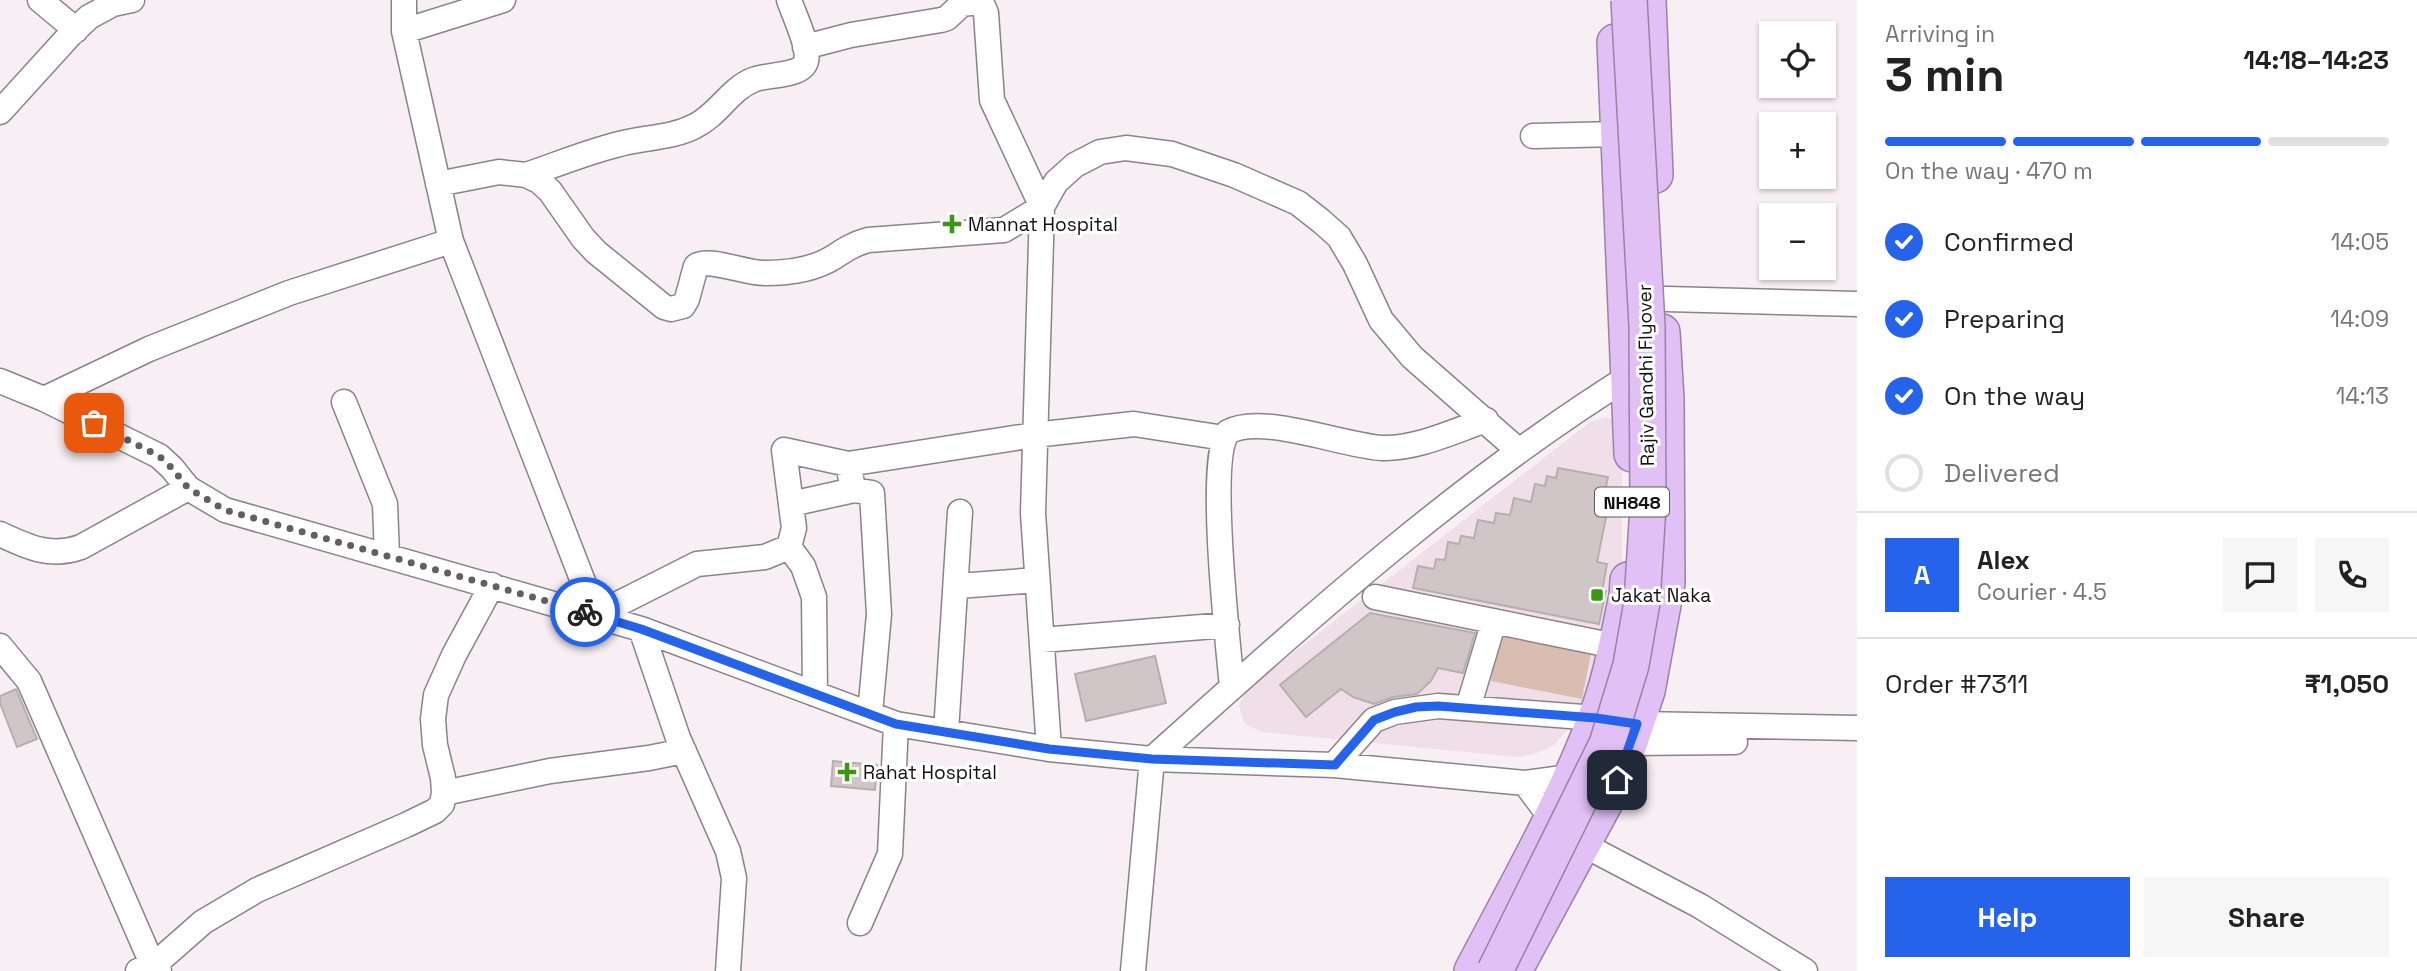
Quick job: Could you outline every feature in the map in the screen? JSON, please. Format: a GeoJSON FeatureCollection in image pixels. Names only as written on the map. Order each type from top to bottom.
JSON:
{"type":"FeatureCollection","features":[{"type":"Feature","properties":{"kind":"highway","name":"NH848"},"geometry":{"type":"LineString","coordinates":[[1472,971],[1551,818],[1605,694],[1627,596],[1633,482],[1613,0]]}},
{"type":"Feature","properties":{"kind":"highway","name":"Rajiv Gandhi Flyover"},"geometry":{"type":"LineString","coordinates":[[1495,971],[1607,744],[1632,665],[1643,602],[1648,506],[1647,326],[1629,0]]}},
{"type":"Feature","properties":{"kind":"highway","name":"NH848"},"geometry":{"type":"LineString","coordinates":[[1514,971],[1617,780],[1647,691],[1667,583],[1666,398],[1648,0]]}},
{"type":"Feature","properties":{"kind":"street"},"geometry":{"type":"LineString","coordinates":[[40,0],[76,30]]}},
{"type":"Feature","properties":{"kind":"street"},"geometry":{"type":"LineString","coordinates":[[67,0],[76,30]]}},
{"type":"Feature","properties":{"kind":"street"},"geometry":{"type":"LineString","coordinates":[[0,112],[89,17],[113,4],[132,0]]}},
{"type":"Feature","properties":{"kind":"street"},"geometry":{"type":"LineString","coordinates":[[404,0],[404,31],[451,241],[596,615]]}},
{"type":"Feature","properties":{"kind":"street"},"geometry":{"type":"LineString","coordinates":[[404,31],[503,0]]}},
{"type":"Feature","properties":{"kind":"street"},"geometry":{"type":"LineString","coordinates":[[526,175],[628,142],[663,137],[695,127],[713,115],[745,84],[770,75],[797,71],[807,60],[789,0]]}},
{"type":"Feature","properties":{"kind":"street"},"geometry":{"type":"LineString","coordinates":[[805,47],[850,35],[941,20],[962,4],[978,2],[983,6],[988,25],[992,100],[1006,135],[1042,207]]}},
{"type":"Feature","properties":{"kind":"street"},"geometry":{"type":"LineString","coordinates":[[1533,136],[1618,134]]}},
{"type":"Feature","properties":{"kind":"street"},"geometry":{"type":"LineString","coordinates":[[1049,749],[1033,513],[1042,207],[1056,182],[1075,165],[1100,152],[1126,148],[1172,154],[1234,175],[1298,204],[1339,237],[1381,320],[1399,343],[1518,450]]}},
{"type":"Feature","properties":{"kind":"street"},"geometry":{"type":"LineString","coordinates":[[438,184],[499,172],[526,175],[539,181],[550,191],[596,252],[664,307],[671,309],[683,306],[696,267],[701,263],[748,272],[789,272],[835,257],[855,244],[868,240],[1004,230],[1042,207]]}},
{"type":"Feature","properties":{"kind":"street"},"geometry":{"type":"LineString","coordinates":[[44,399],[149,349],[289,293],[451,241]]}},
{"type":"Feature","properties":{"kind":"street"},"geometry":{"type":"LineString","coordinates":[[1625,297],[1857,304]]}},
{"type":"Feature","properties":{"kind":"street"},"geometry":{"type":"LineString","coordinates":[[1133,971],[1152,759],[1394,548],[1518,450],[1663,356]]}},
{"type":"Feature","properties":{"kind":"street"},"geometry":{"type":"LineString","coordinates":[[0,381],[44,399],[159,456],[188,488],[225,510],[641,629],[896,724],[1049,749],[1152,759],[1335,765],[1525,783],[1570,777],[1607,800]]}},
{"type":"Feature","properties":{"kind":"street"},"geometry":{"type":"LineString","coordinates":[[344,402],[385,504],[387,555]]}},
{"type":"Feature","properties":{"kind":"street"},"geometry":{"type":"LineString","coordinates":[[1232,687],[1219,512],[1219,465],[1224,438],[1228,432],[1241,427],[1299,431],[1363,446],[1397,448],[1486,420]]}},
{"type":"Feature","properties":{"kind":"street"},"geometry":{"type":"LineString","coordinates":[[789,547],[794,528],[784,450],[848,464],[1034,435],[1134,424],[1224,438]]}},
{"type":"Feature","properties":{"kind":"street"},"geometry":{"type":"LineString","coordinates":[[848,464],[853,490]]}},
{"type":"Feature","properties":{"kind":"street"},"geometry":{"type":"LineString","coordinates":[[0,534],[36,550],[56,553],[69,551],[188,488]]}},
{"type":"Feature","properties":{"kind":"street"},"geometry":{"type":"LineString","coordinates":[[790,504],[853,490],[872,493],[879,614],[870,714]]}},
{"type":"Feature","properties":{"kind":"street"},"geometry":{"type":"LineString","coordinates":[[946,732],[960,512]]}},
{"type":"Feature","properties":{"kind":"street"},"geometry":{"type":"LineString","coordinates":[[596,615],[697,564],[765,558],[789,547]]}},
{"type":"Feature","properties":{"kind":"street"},"geometry":{"type":"LineString","coordinates":[[789,547],[803,566],[814,597],[815,694]]}},
{"type":"Feature","properties":{"kind":"street"},"geometry":{"type":"LineString","coordinates":[[955,591],[958,586],[963,585],[1037,580]]}},
{"type":"Feature","properties":{"kind":"street"},"geometry":{"type":"LineString","coordinates":[[0,646],[29,681],[150,970],[203,922],[257,890],[435,811],[442,804],[444,793],[433,719],[436,695],[454,655],[492,585]]}},
{"type":"Feature","properties":{"kind":"street"},"geometry":{"type":"LineString","coordinates":[[1375,597],[1615,646]]}},
{"type":"Feature","properties":{"kind":"street"},"geometry":{"type":"LineString","coordinates":[[1468,708],[1494,621]]}},
{"type":"Feature","properties":{"kind":"street"},"geometry":{"type":"LineString","coordinates":[[1042,640],[1227,625]]}},
{"type":"Feature","properties":{"kind":"street"},"geometry":{"type":"LineString","coordinates":[[641,629],[684,751],[728,852],[734,878],[728,971]]}},
{"type":"Feature","properties":{"kind":"street"},"geometry":{"type":"LineString","coordinates":[[1335,765],[1374,720],[1416,707],[1468,708],[1592,721],[1633,734],[1857,741]]}},
{"type":"Feature","properties":{"kind":"street"},"geometry":{"type":"LineString","coordinates":[[860,923],[890,853],[896,724]]}},
{"type":"Feature","properties":{"kind":"street"},"geometry":{"type":"LineString","coordinates":[[1633,734],[1857,728]]}},
{"type":"Feature","properties":{"kind":"street"},"geometry":{"type":"LineString","coordinates":[[444,793],[550,771],[684,751]]}},
{"type":"Feature","properties":{"kind":"street"},"geometry":{"type":"LineString","coordinates":[[1525,783],[1551,818],[1584,845],[1700,906],[1805,971]]}},
{"type":"Feature","properties":{"kind":"shaded area"},"geometry":{"type":"Polygon","coordinates":[[[1606,417],[1618,423],[1622,436],[1622,583],[1594,700],[1554,745],[1535,754],[1517,757],[1261,732],[1244,723],[1239,705],[1247,689],[1590,422],[1606,417]]]}},
{"type":"Feature","properties":{"kind":"shaded area"},"geometry":{"type":"Polygon","coordinates":[[[1500,636],[1591,653],[1582,699],[1491,681],[1500,636]]]}},
{"type":"Feature","properties":{"kind":"building"},"geometry":{"type":"Polygon","coordinates":[[[1558,468],[1608,477],[1602,506],[1608,507],[1597,562],[1607,564],[1602,591],[1606,591],[1599,624],[1413,588],[1418,566],[1434,569],[1436,559],[1445,560],[1448,542],[1459,544],[1461,536],[1474,538],[1478,520],[1494,523],[1496,513],[1510,515],[1514,498],[1531,502],[1535,484],[1545,486],[1547,476],[1556,478],[1558,468]]]}},
{"type":"Feature","properties":{"kind":"building"},"geometry":{"type":"Polygon","coordinates":[[[1370,613],[1475,633],[1463,673],[1438,668],[1431,681],[1417,694],[1393,697],[1374,704],[1353,697],[1341,689],[1306,717],[1280,685],[1370,613]]]}},
{"type":"Feature","properties":{"kind":"building"},"geometry":{"type":"Polygon","coordinates":[[[1155,656],[1166,703],[1086,721],[1075,674],[1155,656]]]}},
{"type":"Feature","properties":{"kind":"building"},"geometry":{"type":"Polygon","coordinates":[[[16,689],[37,739],[17,747],[0,703],[0,696],[16,689]]]}},
{"type":"Feature","properties":{"kind":"building"},"geometry":{"type":"Polygon","coordinates":[[[833,761],[877,765],[875,790],[831,786],[833,761]]]}},
{"type":"Feature","properties":{"kind":"way so far"},"geometry":{"type":"LineString","coordinates":[[94,423],[159,456],[188,488],[225,510],[585,612]]}},
{"type":"Feature","properties":{"kind":"place","name":"Mannat Hospital"},"geometry":{"type":"Point","coordinates":[952,224]}},
{"type":"Feature","properties":{"kind":"place","name":"Jakat Naka"},"geometry":{"type":"Point","coordinates":[1597,595]}},
{"type":"Feature","properties":{"kind":"place","name":"Rahat Hospital"},"geometry":{"type":"Point","coordinates":[847,772]}},
{"type":"Feature","properties":{"kind":"route"},"geometry":{"type":"LineString","coordinates":[[585,612],[641,629],[896,724],[1049,749],[1152,759],[1335,765],[1374,720],[1416,707],[1438,706],[1596,718],[1637,724],[1617,780]]}}]}
